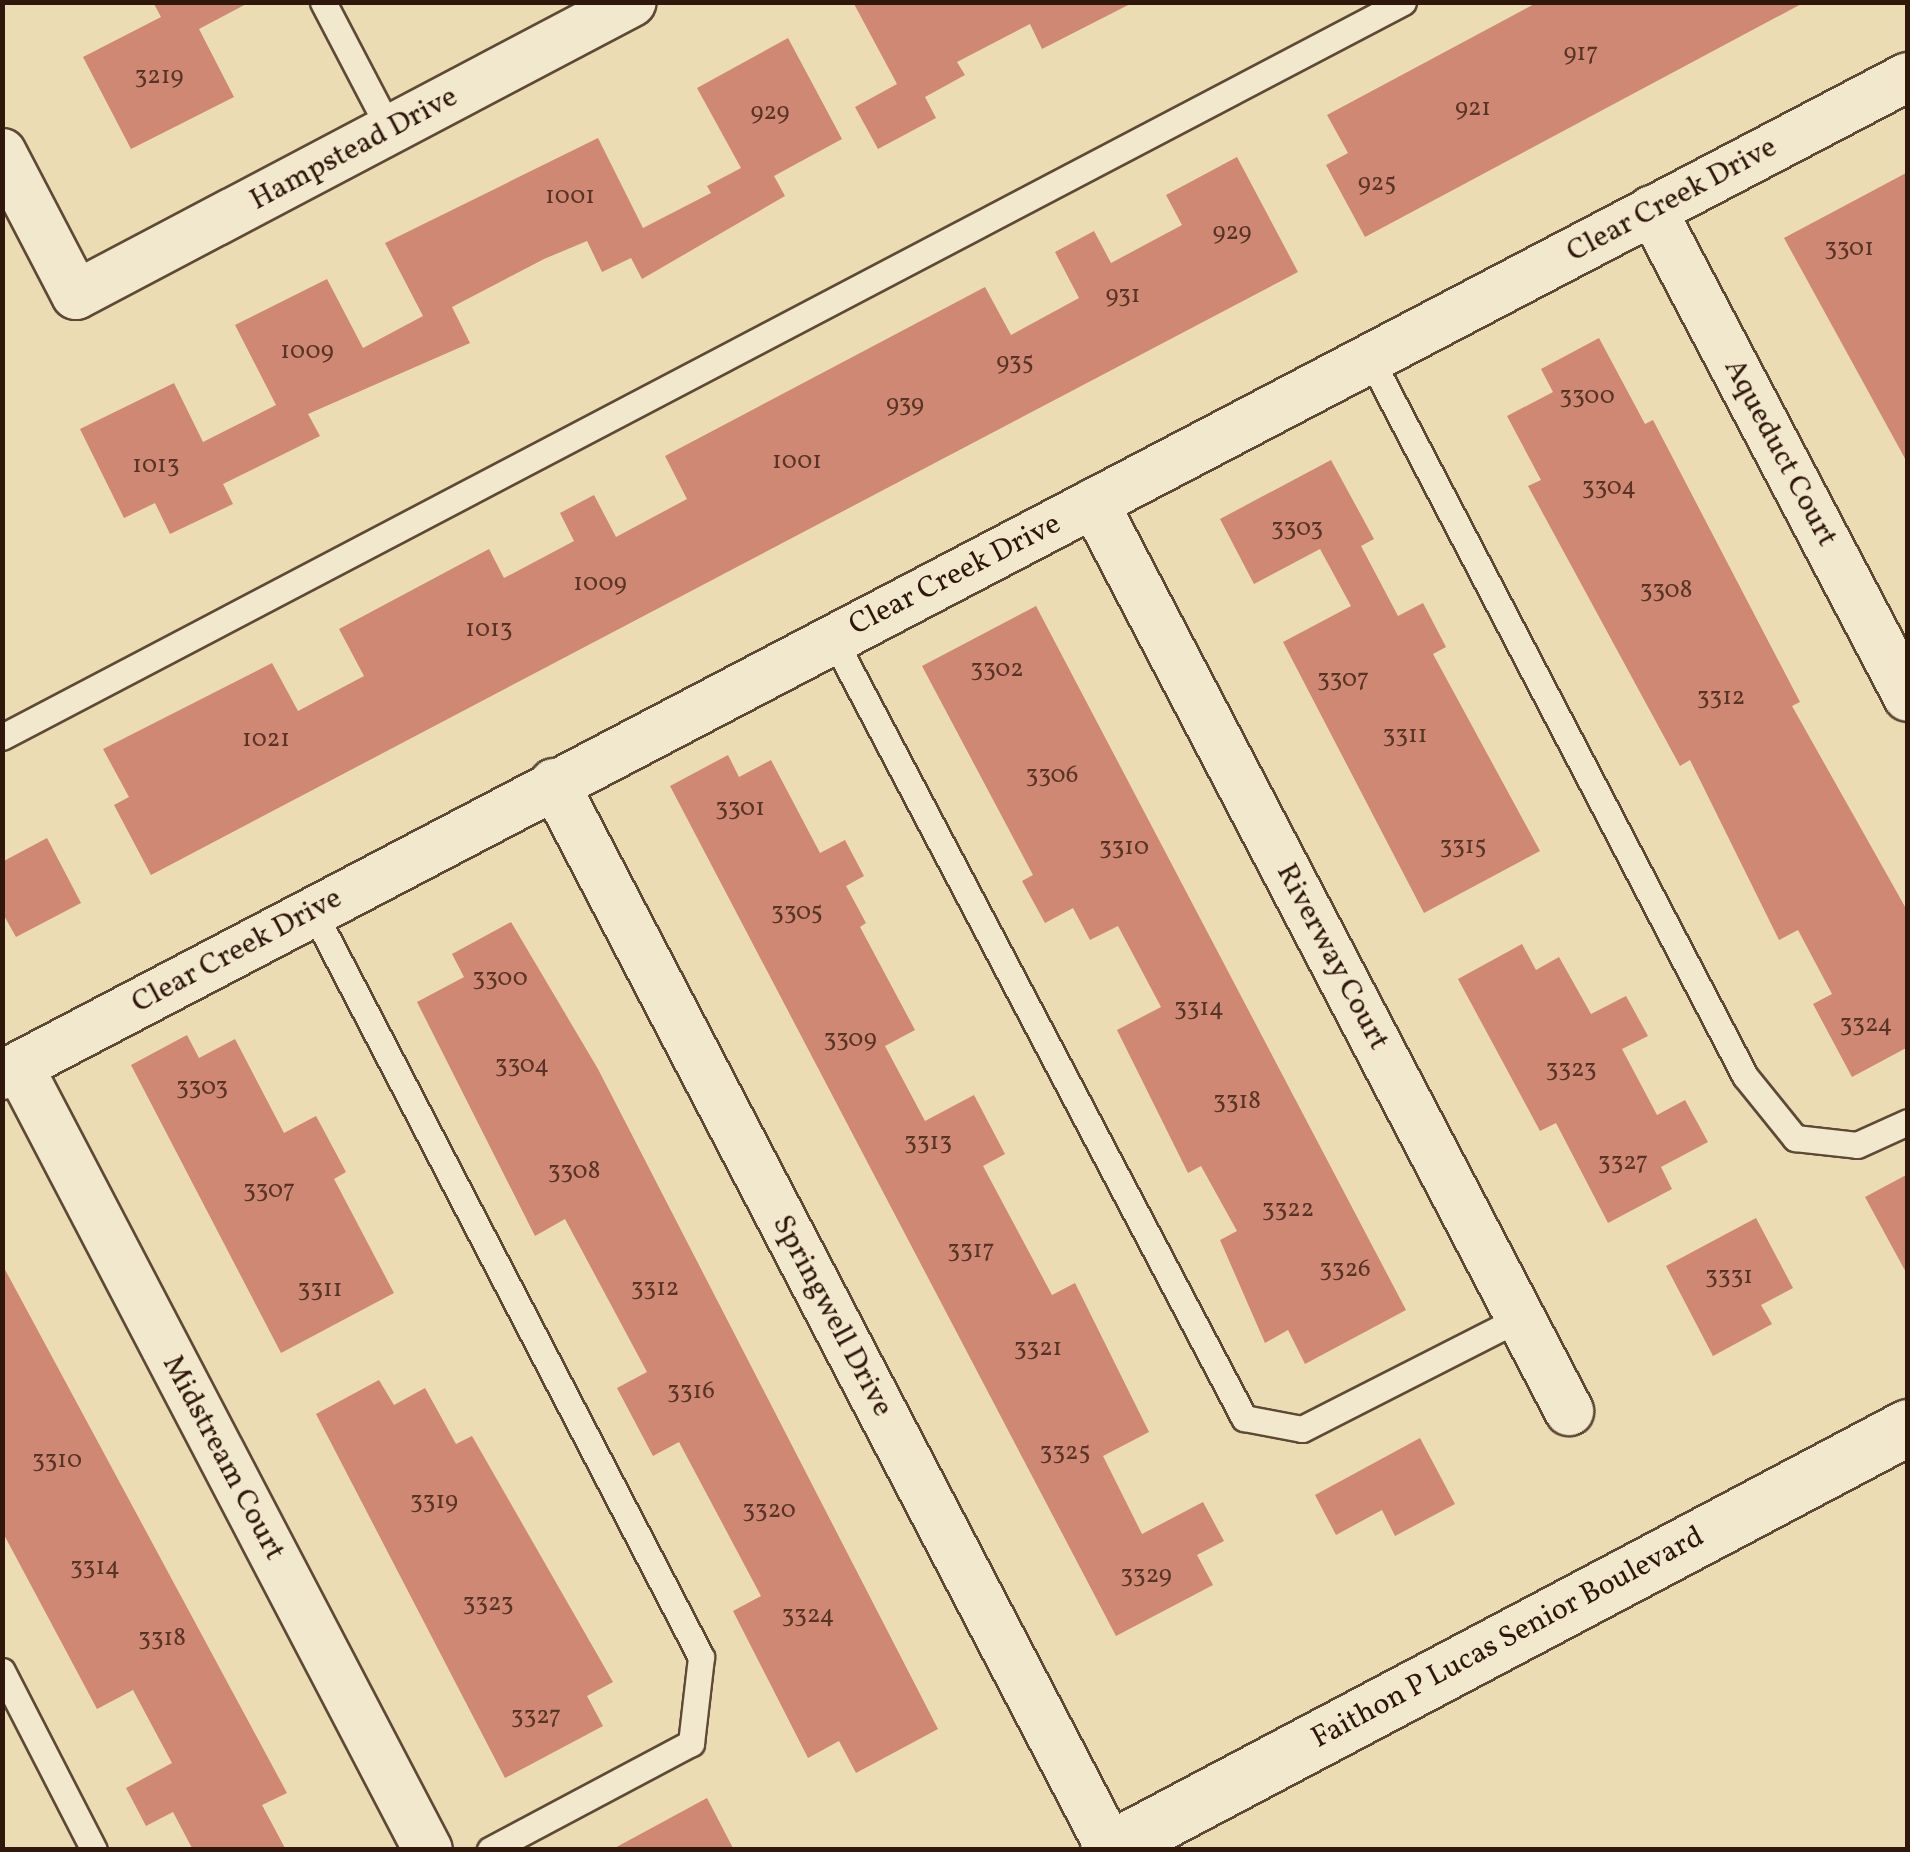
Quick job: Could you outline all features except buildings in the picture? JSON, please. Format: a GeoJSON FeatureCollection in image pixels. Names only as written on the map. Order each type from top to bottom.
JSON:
{"type":"FeatureCollection","features":[{"type":"Feature","properties":{"kind":"street","name":"Hampstead Drive"},"geometry":{"type":"LineString","coordinates":[[2,154],[76,295],[632,2]]}},
{"type":"Feature","properties":{"kind":"street","name":"Clear Creek Drive"},"geometry":{"type":"LineString","coordinates":[[11,1071],[554,783],[1908,77]]}},
{"type":"Feature","properties":{"kind":"street","name":"Aqueduct Court"},"geometry":{"type":"LineString","coordinates":[[1652,210],[1908,697]]}},
{"type":"Feature","properties":{"kind":"street","name":"Riverway Court"},"geometry":{"type":"LineString","coordinates":[[1094,503],[1570,1411]]}},
{"type":"Feature","properties":{"kind":"street","name":"Springwell Drive"},"geometry":{"type":"LineString","coordinates":[[554,783],[1109,1849]]}},
{"type":"Feature","properties":{"kind":"street","name":"Midstream Court"},"geometry":{"type":"LineString","coordinates":[[11,1071],[428,1850]]}},
{"type":"Feature","properties":{"kind":"street","name":"Faithon P Lucas Senior Boulevard"},"geometry":{"type":"LineString","coordinates":[[1109,1849],[1908,1427]]}},
{"type":"Feature","properties":{"kind":"lane"},"geometry":{"type":"LineString","coordinates":[[323,2],[390,130]]}},
{"type":"Feature","properties":{"kind":"lane"},"geometry":{"type":"LineString","coordinates":[[2,737],[1404,2]]}},
{"type":"Feature","properties":{"kind":"lane"},"geometry":{"type":"LineString","coordinates":[[1370,358],[1745,1076],[1795,1138],[1858,1145],[1908,1122]]}},
{"type":"Feature","properties":{"kind":"lane"},"geometry":{"type":"LineString","coordinates":[[833,638],[1244,1418],[1302,1429],[1520,1318]]}},
{"type":"Feature","properties":{"kind":"lane"},"geometry":{"type":"LineString","coordinates":[[313,911],[701,1657],[691,1743],[490,1850]]}},
{"type":"Feature","properties":{"kind":"lane"},"geometry":{"type":"LineString","coordinates":[[2,1671],[94,1850]]}}]}
